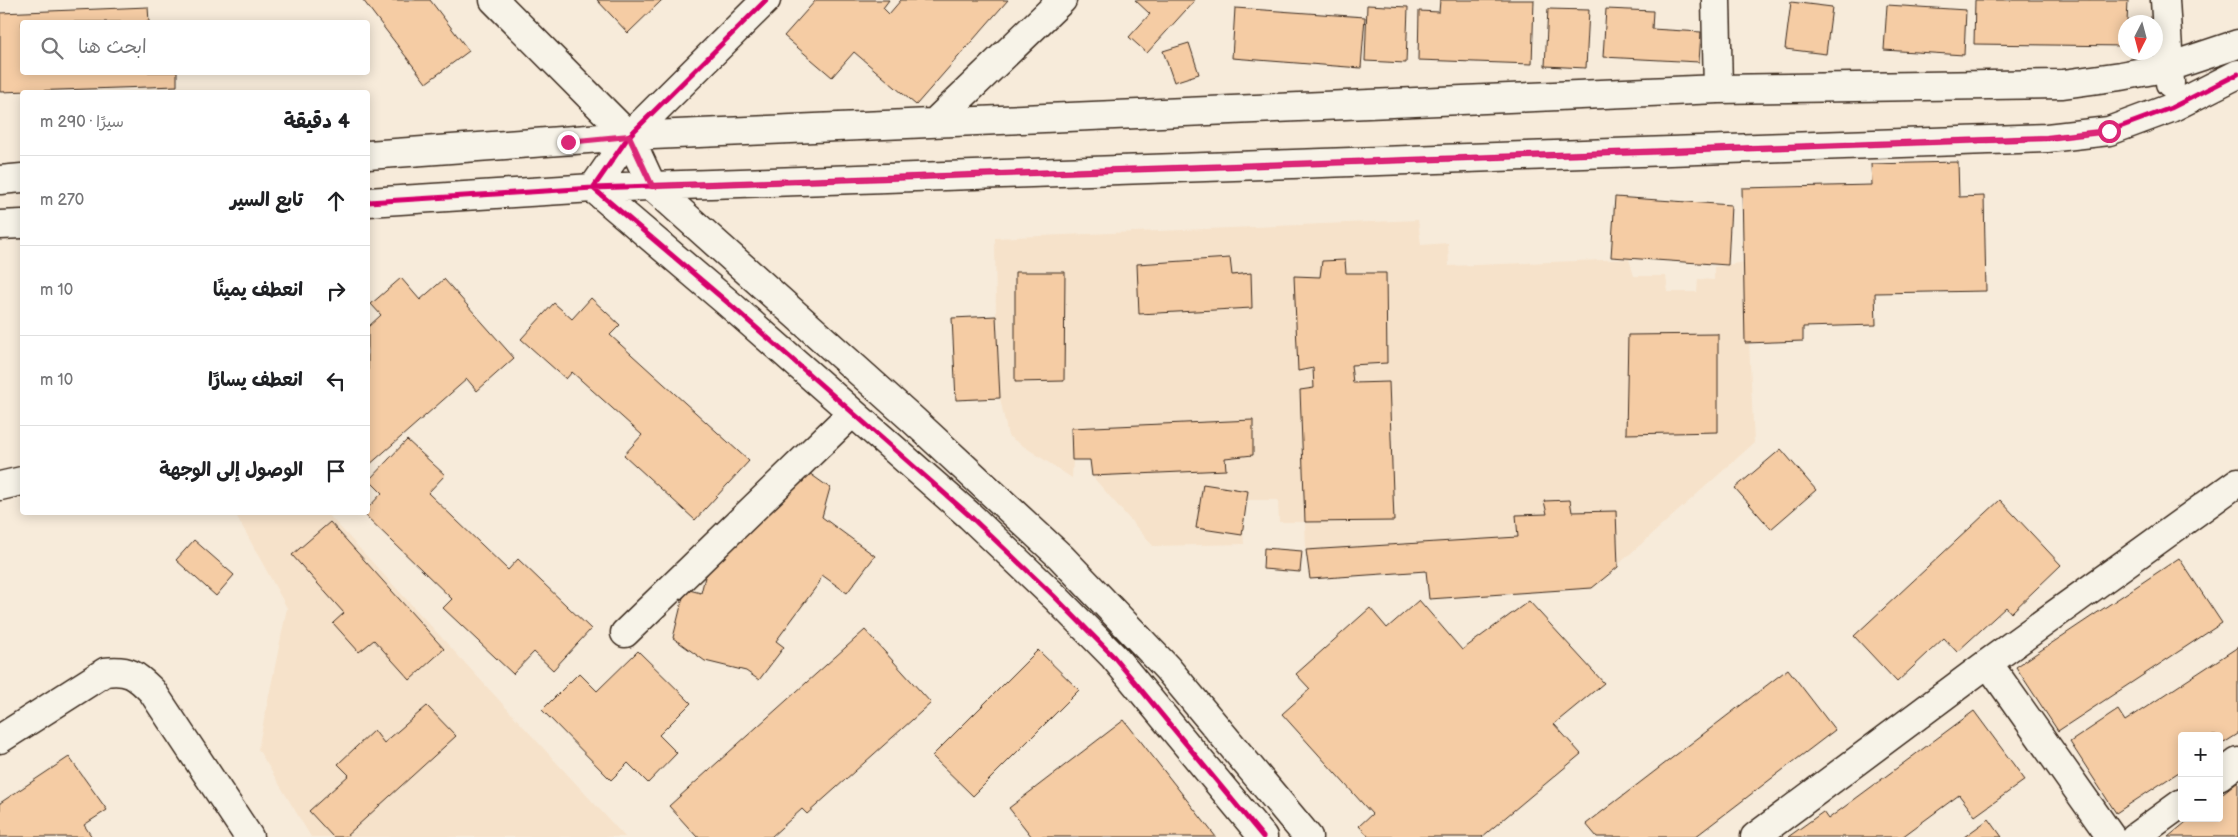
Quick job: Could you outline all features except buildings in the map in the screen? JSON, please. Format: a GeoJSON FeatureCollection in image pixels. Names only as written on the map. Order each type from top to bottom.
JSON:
{"type":"FeatureCollection","features":[{"type":"Feature","properties":{"kind":"street"},"geometry":{"type":"LineString","coordinates":[[494,0],[629,136],[652,186],[911,418],[1061,557],[1167,668],[1308,837]]}},
{"type":"Feature","properties":{"kind":"street"},"geometry":{"type":"LineString","coordinates":[[593,188],[629,136],[766,0]]}},
{"type":"Feature","properties":{"kind":"street"},"geometry":{"type":"LineString","coordinates":[[935,122],[1062,0]]}},
{"type":"Feature","properties":{"kind":"street"},"geometry":{"type":"LineString","coordinates":[[1716,0],[1718,89]]}},
{"type":"Feature","properties":{"kind":"street"},"geometry":{"type":"LineString","coordinates":[[2165,0],[2171,108]]}},
{"type":"Feature","properties":{"kind":"street"},"geometry":{"type":"LineString","coordinates":[[370,155],[629,136],[1718,89],[2063,84],[2169,67],[2238,44]]}},
{"type":"Feature","properties":{"kind":"street"},"geometry":{"type":"LineString","coordinates":[[370,202],[593,188],[2047,138],[2109,131],[2171,108],[2238,74]]}},
{"type":"Feature","properties":{"kind":"street"},"geometry":{"type":"LineString","coordinates":[[0,180],[20,178]]}},
{"type":"Feature","properties":{"kind":"street"},"geometry":{"type":"LineString","coordinates":[[593,188],[728,302],[970,516],[1054,596],[1114,657],[1263,837]]}},
{"type":"Feature","properties":{"kind":"street"},"geometry":{"type":"LineString","coordinates":[[0,225],[20,224]]}},
{"type":"Feature","properties":{"kind":"street"},"geometry":{"type":"LineString","coordinates":[[625,633],[852,413]]}},
{"type":"Feature","properties":{"kind":"street"},"geometry":{"type":"LineString","coordinates":[[0,486],[20,481]]}},
{"type":"Feature","properties":{"kind":"street"},"geometry":{"type":"LineString","coordinates":[[1755,837],[1988,663],[2238,482]]}},
{"type":"Feature","properties":{"kind":"street"},"geometry":{"type":"LineString","coordinates":[[1988,663],[2111,837]]}},
{"type":"Feature","properties":{"kind":"street"},"geometry":{"type":"LineString","coordinates":[[0,739],[105,672],[121,670],[137,676],[152,691],[249,837]]}},
{"type":"Feature","properties":{"kind":"street"},"geometry":{"type":"LineString","coordinates":[[2223,773],[2238,762]]}},
{"type":"Feature","properties":{"kind":"street"},"geometry":{"type":"LineString","coordinates":[[2135,837],[2178,806]]}},
{"type":"Feature","properties":{"kind":"shaded area"},"geometry":{"type":"Polygon","coordinates":[[[1418,220],[1421,245],[1448,243],[1449,266],[1629,259],[1634,276],[1666,276],[1668,292],[1697,292],[1698,279],[1714,280],[1714,267],[1745,262],[1754,443],[1592,588],[1429,599],[1426,571],[1310,579],[1305,522],[1279,522],[1278,500],[1241,500],[1244,544],[1153,546],[1092,476],[1090,460],[1073,460],[1072,478],[1008,436],[1000,398],[995,238],[1418,220]]]}},
{"type":"Feature","properties":{"kind":"shaded area"},"geometry":{"type":"Polygon","coordinates":[[[236,515],[329,515],[625,837],[311,837],[258,749],[287,608],[236,515]]]}},
{"type":"Feature","properties":{"kind":"cycle path"},"geometry":{"type":"LineString","coordinates":[[766,0],[629,136],[593,188],[727,302],[970,516],[1054,596],[1114,657],[1263,837]]}},
{"type":"Feature","properties":{"kind":"cycle path"},"geometry":{"type":"LineString","coordinates":[[370,202],[593,188],[2047,138],[2109,131],[2171,108],[2238,74]]}},
{"type":"Feature","properties":{"kind":"route"},"geometry":{"type":"LineString","coordinates":[[568,142],[629,136],[652,186],[2047,138],[2109,131]]}}]}
